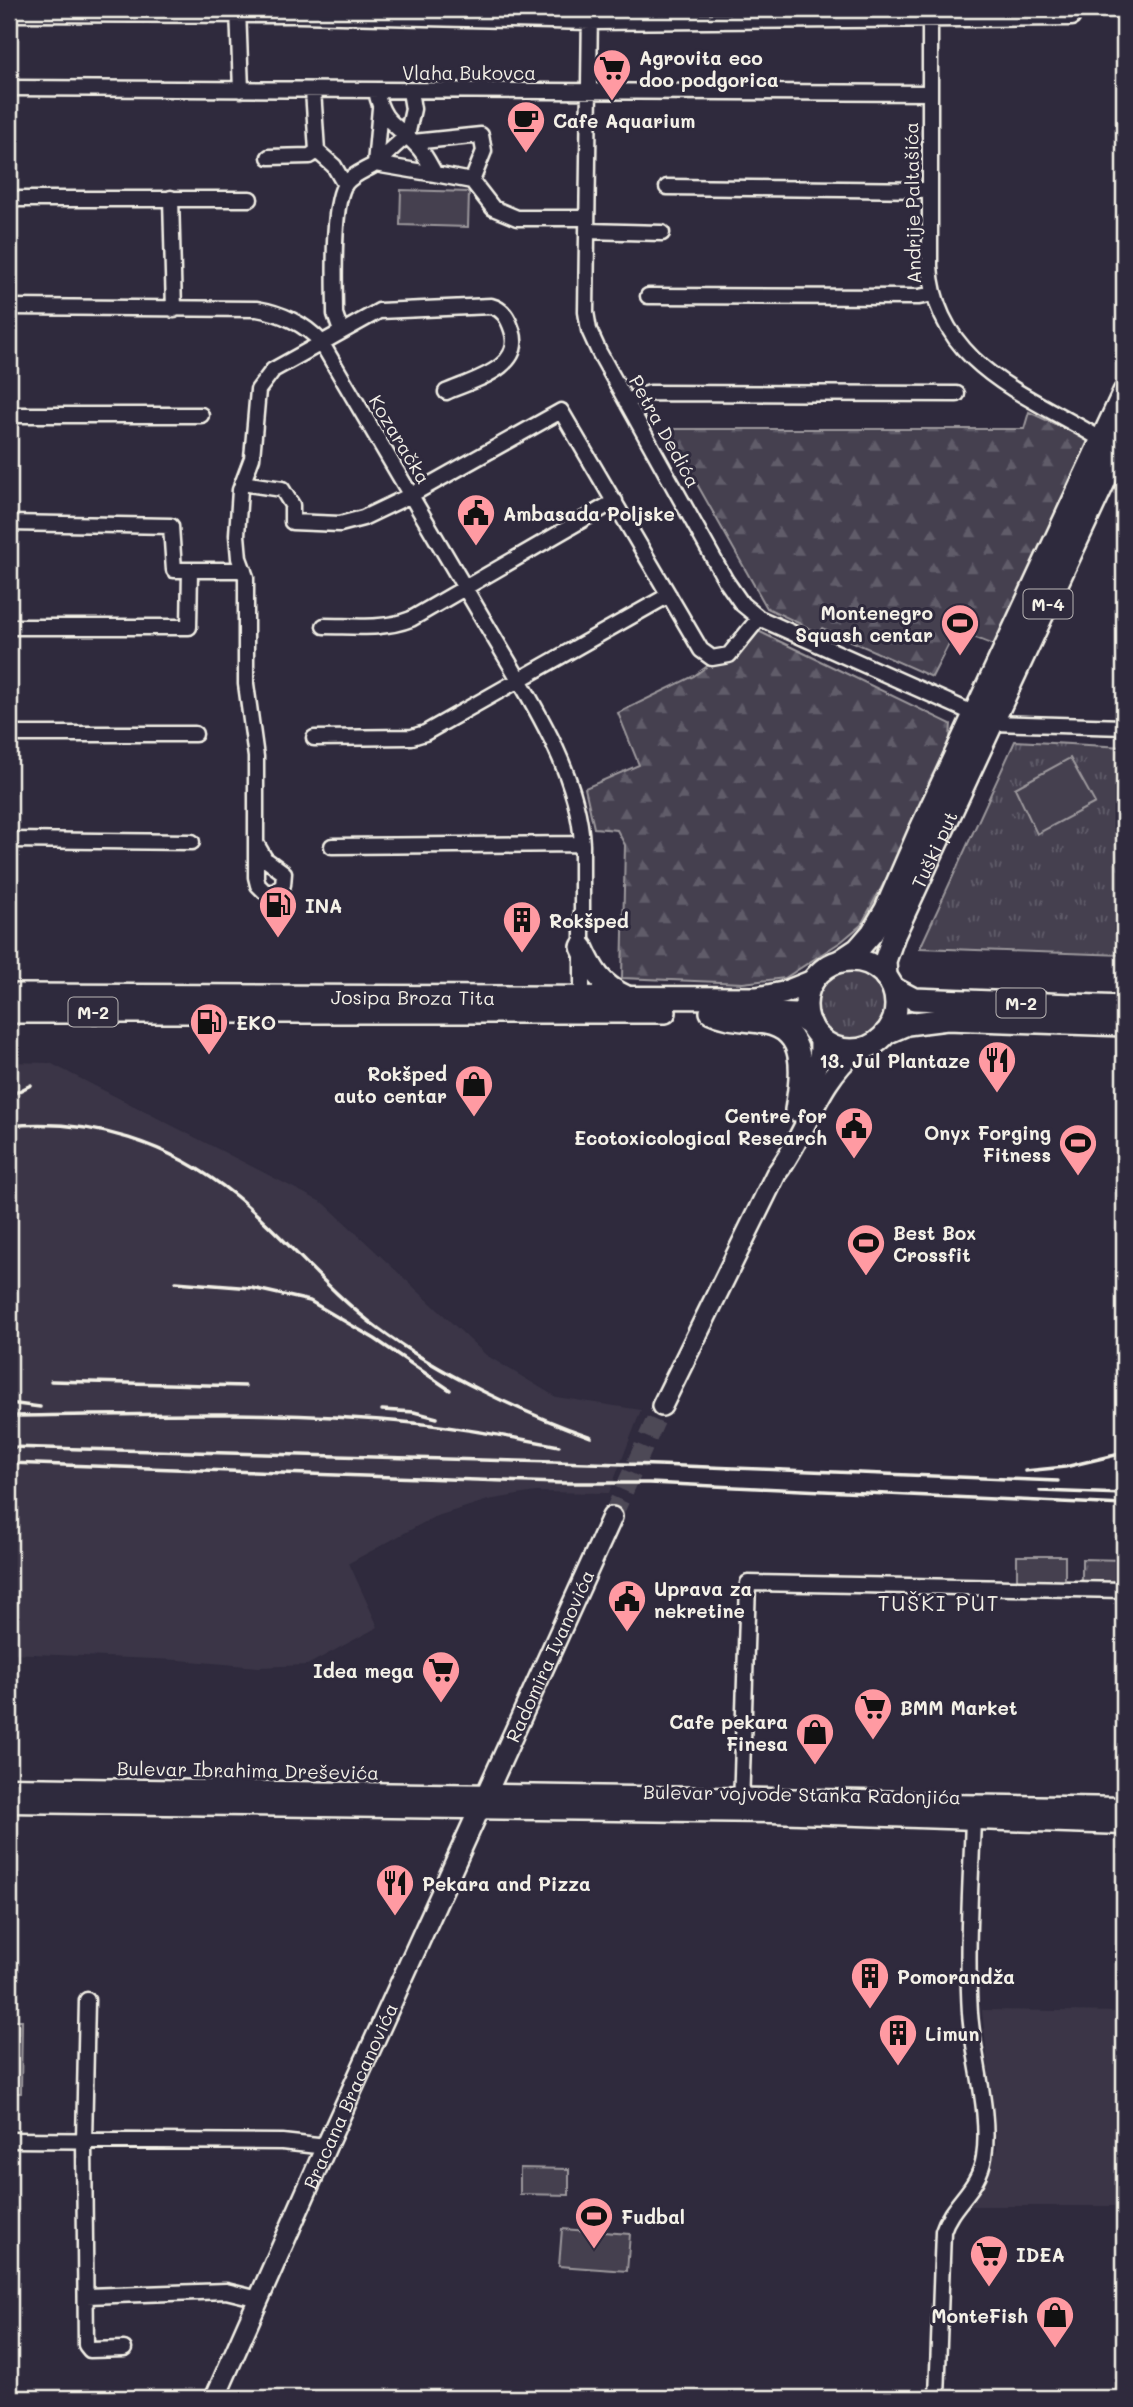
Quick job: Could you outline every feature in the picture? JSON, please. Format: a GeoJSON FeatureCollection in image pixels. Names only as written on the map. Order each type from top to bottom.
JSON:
{"type":"FeatureCollection","features":[{"type":"Feature","properties":{"kind":"main road","name":"M-4"},"geometry":{"type":"LineString","coordinates":[[984,719],[1124,392]]}},
{"type":"Feature","properties":{"kind":"main road","name":"M-4"},"geometry":{"type":"LineString","coordinates":[[984,719],[1124,439]]}},
{"type":"Feature","properties":{"kind":"main road","name":"Tuški put"},"geometry":{"type":"LineString","coordinates":[[840,961],[858,949],[881,920],[919,833],[984,719]]}},
{"type":"Feature","properties":{"kind":"main road","name":"Tuški put"},"geometry":{"type":"LineString","coordinates":[[890,982],[885,961],[894,935],[984,719]]}},
{"type":"Feature","properties":{"kind":"main road"},"geometry":{"type":"LineString","coordinates":[[582,947],[594,973],[603,983],[631,998]]}},
{"type":"Feature","properties":{"kind":"main road","name":"M-2"},"geometry":{"type":"LineString","coordinates":[[813,981],[830,965],[840,961],[865,962],[914,999],[1124,1007]]}},
{"type":"Feature","properties":{"kind":"main road"},"geometry":{"type":"LineString","coordinates":[[662,1406],[775,1174],[796,1110],[818,1061],[821,1045],[806,1002],[813,981]]}},
{"type":"Feature","properties":{"kind":"main road","name":"Josipa Broza Tita"},"geometry":{"type":"LineString","coordinates":[[582,1005],[631,998],[757,998],[783,993],[813,981]]}},
{"type":"Feature","properties":{"kind":"main road"},"geometry":{"type":"LineString","coordinates":[[886,1033],[896,1012],[890,982]]}},
{"type":"Feature","properties":{"kind":"main road","name":"Josipa Broza Tita"},"geometry":{"type":"LineString","coordinates":[[9,995],[247,1004],[582,1005],[711,1013],[768,1013],[794,1015],[815,1030]]}},
{"type":"Feature","properties":{"kind":"main road","name":"Josipa Broza Tita"},"geometry":{"type":"LineString","coordinates":[[9,1012],[247,1004]]}},
{"type":"Feature","properties":{"kind":"main road"},"geometry":{"type":"LineString","coordinates":[[711,1013],[724,1018],[771,1024],[791,1037],[800,1054],[796,1110]]}},
{"type":"Feature","properties":{"kind":"main road","name":"M-2"},"geometry":{"type":"LineString","coordinates":[[815,1030],[840,1049],[857,1050],[868,1047],[886,1033],[918,1022],[947,1019],[1124,1026]]}},
{"type":"Feature","properties":{"kind":"main road"},"geometry":{"type":"LineString","coordinates":[[775,1174],[789,1157],[823,1087],[844,1060],[857,1050]]}},
{"type":"Feature","properties":{"kind":"main road","name":"Radomira Ivanovića"},"geometry":{"type":"LineString","coordinates":[[483,1802],[612,1517]]}},
{"type":"Feature","properties":{"kind":"main road","name":"Bracana Bracanovića"},"geometry":{"type":"LineString","coordinates":[[215,2398],[483,1802]]}},
{"type":"Feature","properties":{"kind":"street"},"geometry":{"type":"LineString","coordinates":[[238,11],[241,90]]}},
{"type":"Feature","properties":{"kind":"street"},"geometry":{"type":"LineString","coordinates":[[9,13],[238,11],[590,15],[930,14],[1072,18]]}},
{"type":"Feature","properties":{"kind":"street","name":"Andrije Paltašića"},"geometry":{"type":"LineString","coordinates":[[930,14],[930,266],[933,294],[941,314],[951,331],[993,375],[1025,398],[1102,440]]}},
{"type":"Feature","properties":{"kind":"street","name":"Petra Dedića"},"geometry":{"type":"LineString","coordinates":[[590,15],[586,312],[589,330],[726,581],[742,604],[759,618],[984,719]]}},
{"type":"Feature","properties":{"kind":"street","name":"Vlaha Bukovca"},"geometry":{"type":"LineString","coordinates":[[9,88],[930,93]]}},
{"type":"Feature","properties":{"kind":"street"},"geometry":{"type":"LineString","coordinates":[[313,90],[317,151],[334,166],[345,185]]}},
{"type":"Feature","properties":{"kind":"street"},"geometry":{"type":"LineString","coordinates":[[375,164],[380,108],[376,91]]}},
{"type":"Feature","properties":{"kind":"street"},"geometry":{"type":"LineString","coordinates":[[410,91],[413,109],[410,139]]}},
{"type":"Feature","properties":{"kind":"street"},"geometry":{"type":"LineString","coordinates":[[380,108],[390,124],[420,149],[435,174]]}},
{"type":"Feature","properties":{"kind":"street"},"geometry":{"type":"LineString","coordinates":[[341,331],[335,314],[337,205],[345,185],[356,174],[375,164],[387,151],[410,139],[481,135],[484,151],[472,181]]}},
{"type":"Feature","properties":{"kind":"street"},"geometry":{"type":"LineString","coordinates":[[269,157],[310,156],[317,151]]}},
{"type":"Feature","properties":{"kind":"street"},"geometry":{"type":"LineString","coordinates":[[375,164],[472,181],[493,208],[517,218],[662,233]]}},
{"type":"Feature","properties":{"kind":"street"},"geometry":{"type":"LineString","coordinates":[[667,187],[929,190]]}},
{"type":"Feature","properties":{"kind":"street"},"geometry":{"type":"LineString","coordinates":[[171,198],[174,310]]}},
{"type":"Feature","properties":{"kind":"street"},"geometry":{"type":"LineString","coordinates":[[9,199],[250,199]]}},
{"type":"Feature","properties":{"kind":"street"},"geometry":{"type":"LineString","coordinates":[[648,296],[919,297],[933,294]]}},
{"type":"Feature","properties":{"kind":"street","name":"Kozaračka"},"geometry":{"type":"LineString","coordinates":[[9,307],[257,309],[292,321],[321,342],[519,681],[572,784],[582,844],[582,1005]]}},
{"type":"Feature","properties":{"kind":"street"},"geometry":{"type":"LineString","coordinates":[[257,845],[256,757],[246,684],[244,570],[237,550],[238,500],[251,458],[258,390],[273,370],[370,314],[386,309],[498,308],[510,324],[514,337],[513,351],[502,367],[446,392]]}},
{"type":"Feature","properties":{"kind":"street"},"geometry":{"type":"LineString","coordinates":[[292,321],[298,354]]}},
{"type":"Feature","properties":{"kind":"street"},"geometry":{"type":"LineString","coordinates":[[626,401],[650,393],[957,394]]}},
{"type":"Feature","properties":{"kind":"street"},"geometry":{"type":"LineString","coordinates":[[242,483],[282,489],[292,505],[292,522],[351,522],[411,495],[561,411],[701,650],[712,658],[729,655],[759,618]]}},
{"type":"Feature","properties":{"kind":"street"},"geometry":{"type":"LineString","coordinates":[[9,415],[201,415]]}},
{"type":"Feature","properties":{"kind":"street"},"geometry":{"type":"LineString","coordinates":[[324,626],[396,624],[465,588],[615,501]]}},
{"type":"Feature","properties":{"kind":"street"},"geometry":{"type":"LineString","coordinates":[[9,523],[171,526],[174,570],[244,570]]}},
{"type":"Feature","properties":{"kind":"street"},"geometry":{"type":"LineString","coordinates":[[9,627],[189,627],[190,570]]}},
{"type":"Feature","properties":{"kind":"street"},"geometry":{"type":"LineString","coordinates":[[314,738],[418,736],[669,595]]}},
{"type":"Feature","properties":{"kind":"street"},"geometry":{"type":"LineString","coordinates":[[984,719],[1124,727]]}},
{"type":"Feature","properties":{"kind":"street"},"geometry":{"type":"LineString","coordinates":[[9,734],[195,734]]}},
{"type":"Feature","properties":{"kind":"street"},"geometry":{"type":"LineString","coordinates":[[9,840],[192,842]]}},
{"type":"Feature","properties":{"kind":"street"},"geometry":{"type":"LineString","coordinates":[[332,846],[582,844]]}},
{"type":"Feature","properties":{"kind":"street"},"geometry":{"type":"LineString","coordinates":[[741,1806],[748,1583],[1124,1590]]}},
{"type":"Feature","properties":{"kind":"street","name":"Bulevar Ibrahima Dreševića"},"geometry":{"type":"LineString","coordinates":[[9,1787],[483,1802]]}},
{"type":"Feature","properties":{"kind":"street","name":"Bulevar Ibrahima Dreševića"},"geometry":{"type":"LineString","coordinates":[[9,1803],[483,1802]]}},
{"type":"Feature","properties":{"kind":"street","name":"Bulevar vojvode Stanka Radonjića"},"geometry":{"type":"LineString","coordinates":[[483,1802],[1124,1807]]}},
{"type":"Feature","properties":{"kind":"street","name":"Bulevar vojvode Stanka Radonjića"},"geometry":{"type":"LineString","coordinates":[[741,1806],[1124,1825]]}},
{"type":"Feature","properties":{"kind":"street"},"geometry":{"type":"LineString","coordinates":[[937,2398],[943,2231],[946,2222],[978,2177],[986,2142],[970,2012],[973,1819]]}},
{"type":"Feature","properties":{"kind":"street"},"geometry":{"type":"LineString","coordinates":[[87,2000],[84,2141],[88,2348],[124,2349]]}},
{"type":"Feature","properties":{"kind":"street"},"geometry":{"type":"LineString","coordinates":[[9,2140],[282,2142],[326,2147]]}},
{"type":"Feature","properties":{"kind":"street"},"geometry":{"type":"LineString","coordinates":[[87,2296],[226,2291],[259,2300]]}},
{"type":"Feature","properties":{"kind":"shaded area"},"geometry":{"type":"Polygon","coordinates":[[[9,1062],[50,1063],[325,1204],[486,1355],[556,1397],[641,1410],[609,1493],[535,1492],[488,1500],[434,1517],[349,1563],[378,1627],[307,1665],[258,1667],[179,1660],[9,1653],[9,1062]]]}},
{"type":"Feature","properties":{"kind":"shaded area"},"geometry":{"type":"Polygon","coordinates":[[[982,2010],[1124,2012],[1124,2206],[967,2206],[997,2149],[982,2010]]]}},
{"type":"Feature","properties":{"kind":"shaded area"},"geometry":{"type":"Polygon","coordinates":[[[1124,2327],[1124,2398],[1116,2398],[1124,2327]]]}},
{"type":"Feature","properties":{"kind":"green space"},"geometry":{"type":"Polygon","coordinates":[[[401,190],[469,192],[468,227],[400,225],[401,190]]]}},
{"type":"Feature","properties":{"kind":"green space"},"geometry":{"type":"Polygon","coordinates":[[[1029,412],[1098,444],[1009,651],[956,630],[932,677],[822,628],[819,633],[767,608],[666,429],[1024,429],[1029,412]]]}},
{"type":"Feature","properties":{"kind":"green space"},"geometry":{"type":"Polygon","coordinates":[[[756,630],[951,724],[949,752],[914,828],[861,925],[842,941],[785,978],[743,983],[622,978],[625,845],[617,830],[594,828],[585,788],[639,765],[618,713],[694,676],[756,630]]]}},
{"type":"Feature","properties":{"kind":"green space"},"geometry":{"type":"Polygon","coordinates":[[[1015,741],[1124,747],[1124,955],[920,948],[1015,741]]]}},
{"type":"Feature","properties":{"kind":"green space"},"geometry":{"type":"Polygon","coordinates":[[[1070,758],[1095,803],[1037,834],[1015,788],[1070,758]]]}},
{"type":"Feature","properties":{"kind":"green space"},"geometry":{"type":"Polygon","coordinates":[[[852,970],[872,976],[882,986],[888,1006],[882,1026],[872,1036],[852,1042],[832,1036],[822,1026],[816,1006],[822,986],[832,976],[852,970]]]}},
{"type":"Feature","properties":{"kind":"green space"},"geometry":{"type":"Polygon","coordinates":[[[1017,1556],[1065,1556],[1065,1583],[1017,1584],[1017,1556]]]}},
{"type":"Feature","properties":{"kind":"green space"},"geometry":{"type":"Polygon","coordinates":[[[1082,1559],[1124,1560],[1124,1582],[1082,1581],[1082,1559]]]}},
{"type":"Feature","properties":{"kind":"green space"},"geometry":{"type":"Polygon","coordinates":[[[9,2020],[22,2020],[21,2093],[9,2093],[9,2020]]]}},
{"type":"Feature","properties":{"kind":"green space"},"geometry":{"type":"Polygon","coordinates":[[[520,2168],[569,2169],[569,2195],[520,2194],[520,2168]]]}},
{"type":"Feature","properties":{"kind":"green space","name":"Fudbal"},"geometry":{"type":"Polygon","coordinates":[[[562,2229],[630,2234],[627,2271],[559,2266],[562,2229]]]}},
{"type":"Feature","properties":{"kind":"tunnel"},"geometry":{"type":"LineString","coordinates":[[612,1517],[662,1406]]}},
{"type":"Feature","properties":{"kind":"railway"},"geometry":{"type":"LineString","coordinates":[[9,1096],[31,1085]]}},
{"type":"Feature","properties":{"kind":"railway"},"geometry":{"type":"LineString","coordinates":[[9,1126],[70,1126],[100,1131],[157,1148],[184,1162],[211,1177],[236,1196],[341,1298],[402,1346],[481,1390],[591,1437]]}},
{"type":"Feature","properties":{"kind":"railway"},"geometry":{"type":"LineString","coordinates":[[176,1282],[252,1288],[310,1301],[375,1339],[450,1390]]}},
{"type":"Feature","properties":{"kind":"railway"},"geometry":{"type":"LineString","coordinates":[[51,1381],[245,1386]]}},
{"type":"Feature","properties":{"kind":"railway"},"geometry":{"type":"LineString","coordinates":[[9,1403],[40,1407]]}},
{"type":"Feature","properties":{"kind":"railway"},"geometry":{"type":"LineString","coordinates":[[382,1410],[414,1412],[437,1418]]}},
{"type":"Feature","properties":{"kind":"railway"},"geometry":{"type":"LineString","coordinates":[[9,1416],[194,1414],[334,1417],[447,1427],[559,1446]]}},
{"type":"Feature","properties":{"kind":"railway"},"geometry":{"type":"LineString","coordinates":[[9,1447],[658,1465],[1058,1481]]}},
{"type":"Feature","properties":{"kind":"railway"},"geometry":{"type":"LineString","coordinates":[[1025,1471],[1065,1467],[1124,1453]]}},
{"type":"Feature","properties":{"kind":"railway"},"geometry":{"type":"LineString","coordinates":[[9,1463],[558,1483],[650,1483],[1124,1505]]}},
{"type":"Feature","properties":{"kind":"railway"},"geometry":{"type":"LineString","coordinates":[[1040,1491],[1124,1494]]}},
{"type":"Feature","properties":{"kind":"place","name":"Agrovita eco doo podgorica"},"geometry":{"type":"Point","coordinates":[612,102]}},
{"type":"Feature","properties":{"kind":"place","name":"Cafe Aquarium"},"geometry":{"type":"Point","coordinates":[526,154]}},
{"type":"Feature","properties":{"kind":"place","name":"Ambasada Poljske"},"geometry":{"type":"Point","coordinates":[476,547]}},
{"type":"Feature","properties":{"kind":"place","name":"Montenegro Squash centar"},"geometry":{"type":"Point","coordinates":[960,657]}},
{"type":"Feature","properties":{"kind":"place","name":"INA"},"geometry":{"type":"Point","coordinates":[278,939]}},
{"type":"Feature","properties":{"kind":"place","name":"Rokšped"},"geometry":{"type":"Point","coordinates":[522,954]}},
{"type":"Feature","properties":{"kind":"place","name":"EKO"},"geometry":{"type":"Point","coordinates":[209,1056]}},
{"type":"Feature","properties":{"kind":"place","name":"13. Jul Plantaze"},"geometry":{"type":"Point","coordinates":[997,1094]}},
{"type":"Feature","properties":{"kind":"place","name":"Rokšped auto centar"},"geometry":{"type":"Point","coordinates":[474,1118]}},
{"type":"Feature","properties":{"kind":"place","name":"Centre for Ecotoxicological Research"},"geometry":{"type":"Point","coordinates":[854,1160]}},
{"type":"Feature","properties":{"kind":"place","name":"Onyx Forging Fitness"},"geometry":{"type":"Point","coordinates":[1078,1177]}},
{"type":"Feature","properties":{"kind":"place","name":"Best Box Crossfit"},"geometry":{"type":"Point","coordinates":[866,1277]}},
{"type":"Feature","properties":{"kind":"place","name":"Uprava za nekretine"},"geometry":{"type":"Point","coordinates":[627,1633]}},
{"type":"Feature","properties":{"kind":"place","name":"Idea mega"},"geometry":{"type":"Point","coordinates":[441,1704]}},
{"type":"Feature","properties":{"kind":"place","name":"BMM Market"},"geometry":{"type":"Point","coordinates":[873,1741]}},
{"type":"Feature","properties":{"kind":"place","name":"Cafe pekara Finesa"},"geometry":{"type":"Point","coordinates":[815,1766]}},
{"type":"Feature","properties":{"kind":"place","name":"Pekara and Pizza"},"geometry":{"type":"Point","coordinates":[395,1917]}},
{"type":"Feature","properties":{"kind":"place","name":"Pomorandža"},"geometry":{"type":"Point","coordinates":[870,2010]}},
{"type":"Feature","properties":{"kind":"place","name":"Limun"},"geometry":{"type":"Point","coordinates":[898,2067]}},
{"type":"Feature","properties":{"kind":"place","name":"Fudbal"},"geometry":{"type":"Point","coordinates":[594,2250]}},
{"type":"Feature","properties":{"kind":"place","name":"IDEA"},"geometry":{"type":"Point","coordinates":[989,2288]}},
{"type":"Feature","properties":{"kind":"place","name":"MonteFish"},"geometry":{"type":"Point","coordinates":[1055,2349]}},
{"type":"Feature","properties":{"kind":"district","name":"TUŠKI PUT"},"geometry":{"type":"Point","coordinates":[939,1602]}}]}
